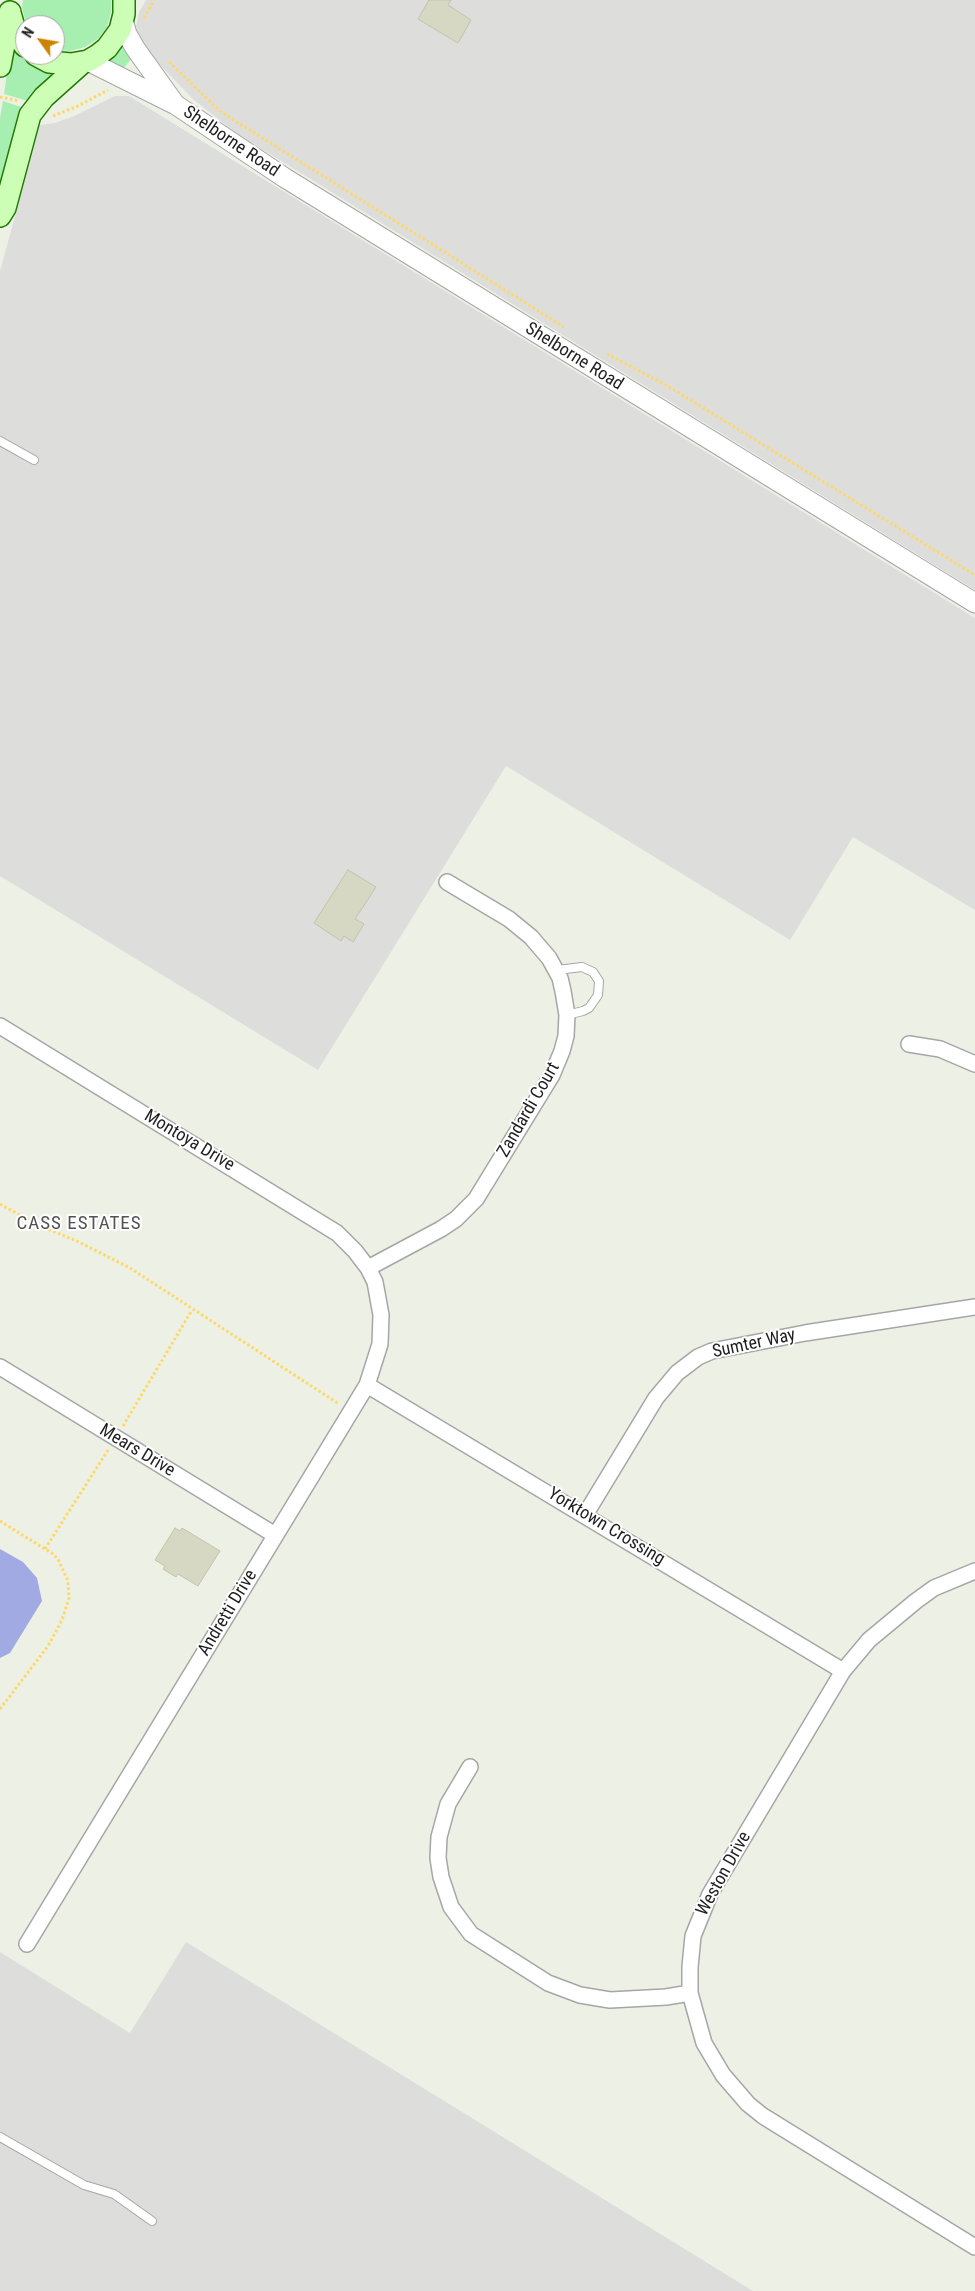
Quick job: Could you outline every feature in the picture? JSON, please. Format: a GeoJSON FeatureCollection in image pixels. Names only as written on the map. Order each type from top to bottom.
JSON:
{"type":"FeatureCollection","features":[{"type":"Feature","properties":{"kind":"main road"},"geometry":{"type":"LineString","coordinates":[[10,6],[15,29]]}},
{"type":"Feature","properties":{"kind":"main road"},"geometry":{"type":"LineString","coordinates":[[0,66],[10,6]]}},
{"type":"Feature","properties":{"kind":"main road"},"geometry":{"type":"LineString","coordinates":[[0,216],[5,208],[30,115],[44,97],[85,62],[107,48],[114,40],[130,11]]}},
{"type":"Feature","properties":{"kind":"main road"},"geometry":{"type":"LineString","coordinates":[[65,64],[85,62]]}},
{"type":"Feature","properties":{"kind":"street","name":"Shelborne Road"},"geometry":{"type":"LineString","coordinates":[[130,11],[128,34],[135,48],[176,105]]}},
{"type":"Feature","properties":{"kind":"street","name":"Shelborne Road"},"geometry":{"type":"LineString","coordinates":[[85,62],[176,105],[228,142],[428,267],[975,603]]}},
{"type":"Feature","properties":{"kind":"street","name":"Zandardi Court"},"geometry":{"type":"LineString","coordinates":[[368,1268],[442,1229],[456,1219],[476,1199],[552,1075],[562,1051],[567,1015],[557,970],[539,946],[523,930],[447,882]]}},
{"type":"Feature","properties":{"kind":"street","name":"Montoya Drive"},"geometry":{"type":"LineString","coordinates":[[0,1026],[325,1224],[345,1240],[368,1268]]}},
{"type":"Feature","properties":{"kind":"street"},"geometry":{"type":"LineString","coordinates":[[908,1044],[940,1049],[975,1064]]}},
{"type":"Feature","properties":{"kind":"street","name":"Andretti Drive"},"geometry":{"type":"LineString","coordinates":[[27,1944],[350,1410],[367,1385],[374,1365],[382,1326],[378,1294],[368,1268]]}},
{"type":"Feature","properties":{"kind":"street","name":"Sumter Way"},"geometry":{"type":"LineString","coordinates":[[585,1515],[666,1385],[698,1357],[712,1351],[747,1344],[975,1307]]}},
{"type":"Feature","properties":{"kind":"street","name":"Mears Drive"},"geometry":{"type":"LineString","coordinates":[[0,1368],[275,1535]]}},
{"type":"Feature","properties":{"kind":"street","name":"Yorktown Crossing"},"geometry":{"type":"LineString","coordinates":[[367,1385],[843,1671]]}},
{"type":"Feature","properties":{"kind":"street","name":"Weston Drive"},"geometry":{"type":"LineString","coordinates":[[975,1571],[934,1588],[916,1601],[869,1640],[843,1671],[702,1909],[691,1949],[690,1993],[704,2043],[723,2075],[748,2104],[762,2116],[975,2247]]}},
{"type":"Feature","properties":{"kind":"street"},"geometry":{"type":"LineString","coordinates":[[470,1767],[448,1804],[439,1837],[438,1858],[441,1877],[451,1907],[471,1934],[536,1976],[580,1995],[610,2000],[666,1997],[690,1993]]}},
{"type":"Feature","properties":{"kind":"lane"},"geometry":{"type":"LineString","coordinates":[[0,440],[34,460]]}},
{"type":"Feature","properties":{"kind":"lane"},"geometry":{"type":"LineString","coordinates":[[557,970],[576,967],[588,969],[599,981],[598,995],[590,1008],[567,1015]]}},
{"type":"Feature","properties":{"kind":"lane"},"geometry":{"type":"LineString","coordinates":[[0,2137],[84,2185],[114,2194],[152,2221]]}},
{"type":"Feature","properties":{"kind":"path"},"geometry":{"type":"LineString","coordinates":[[130,11],[145,14],[154,0]]}},
{"type":"Feature","properties":{"kind":"path"},"geometry":{"type":"LineString","coordinates":[[163,56],[221,112],[570,331]]}},
{"type":"Feature","properties":{"kind":"path"},"geometry":{"type":"LineString","coordinates":[[48,116],[78,106],[111,87]]}},
{"type":"Feature","properties":{"kind":"path"},"geometry":{"type":"LineString","coordinates":[[603,351],[666,385],[975,575]]}},
{"type":"Feature","properties":{"kind":"path"},"geometry":{"type":"LineString","coordinates":[[0,1204],[28,1220],[92,1248],[130,1268],[350,1410]]}},
{"type":"Feature","properties":{"kind":"path"},"geometry":{"type":"LineString","coordinates":[[0,1521],[58,1559],[68,1580],[69,1598],[62,1620],[48,1646],[0,1709]]}},
{"type":"Feature","properties":{"kind":"shaded area"},"geometry":{"type":"Polygon","coordinates":[[[146,0],[975,0],[975,590],[236,133],[194,100],[159,64],[142,42],[136,27],[139,12],[146,0]]]}},
{"type":"Feature","properties":{"kind":"shaded area"},"geometry":{"type":"Polygon","coordinates":[[[115,96],[129,96],[975,618],[975,910],[853,837],[790,940],[506,766],[318,1070],[0,876],[0,271],[40,125],[55,123],[74,116],[115,96]]]}},
{"type":"Feature","properties":{"kind":"shaded area"},"geometry":{"type":"Polygon","coordinates":[[[186,1942],[753,2291],[0,2291],[0,1952],[130,2033],[186,1942]]]}},
{"type":"Feature","properties":{"kind":"green space"},"geometry":{"type":"Polygon","coordinates":[[[23,0],[111,0],[111,12],[107,27],[98,39],[85,47],[70,51],[65,51],[65,15],[24,15],[23,0]]]}},
{"type":"Feature","properties":{"kind":"green space"},"geometry":{"type":"Polygon","coordinates":[[[122,42],[132,58],[123,69],[107,59],[122,42]]]}},
{"type":"Feature","properties":{"kind":"green space"},"geometry":{"type":"Polygon","coordinates":[[[11,45],[15,48],[15,65],[38,65],[58,71],[28,101],[4,94],[11,45]]]}},
{"type":"Feature","properties":{"kind":"green space"},"geometry":{"type":"Polygon","coordinates":[[[3,101],[24,108],[0,189],[0,118],[3,101]]]}},
{"type":"Feature","properties":{"kind":"water"},"geometry":{"type":"Polygon","coordinates":[[[0,1549],[23,1562],[37,1578],[42,1601],[10,1653],[0,1658],[0,1549]]]}},
{"type":"Feature","properties":{"kind":"building"},"geometry":{"type":"Polygon","coordinates":[[[429,0],[451,0],[448,5],[471,20],[458,43],[418,19],[429,0]]]}},
{"type":"Feature","properties":{"kind":"building"},"geometry":{"type":"Polygon","coordinates":[[[348,870],[376,887],[355,919],[364,924],[353,942],[344,936],[341,941],[314,923],[348,870]]]}},
{"type":"Feature","properties":{"kind":"building"},"geometry":{"type":"Polygon","coordinates":[[[175,1528],[180,1531],[182,1528],[220,1551],[198,1586],[178,1574],[176,1577],[163,1569],[165,1566],[155,1560],[175,1528]]]}},
{"type":"Feature","properties":{"kind":"district","name":"CASS ESTATES"},"geometry":{"type":"Point","coordinates":[79,1224]}}]}
